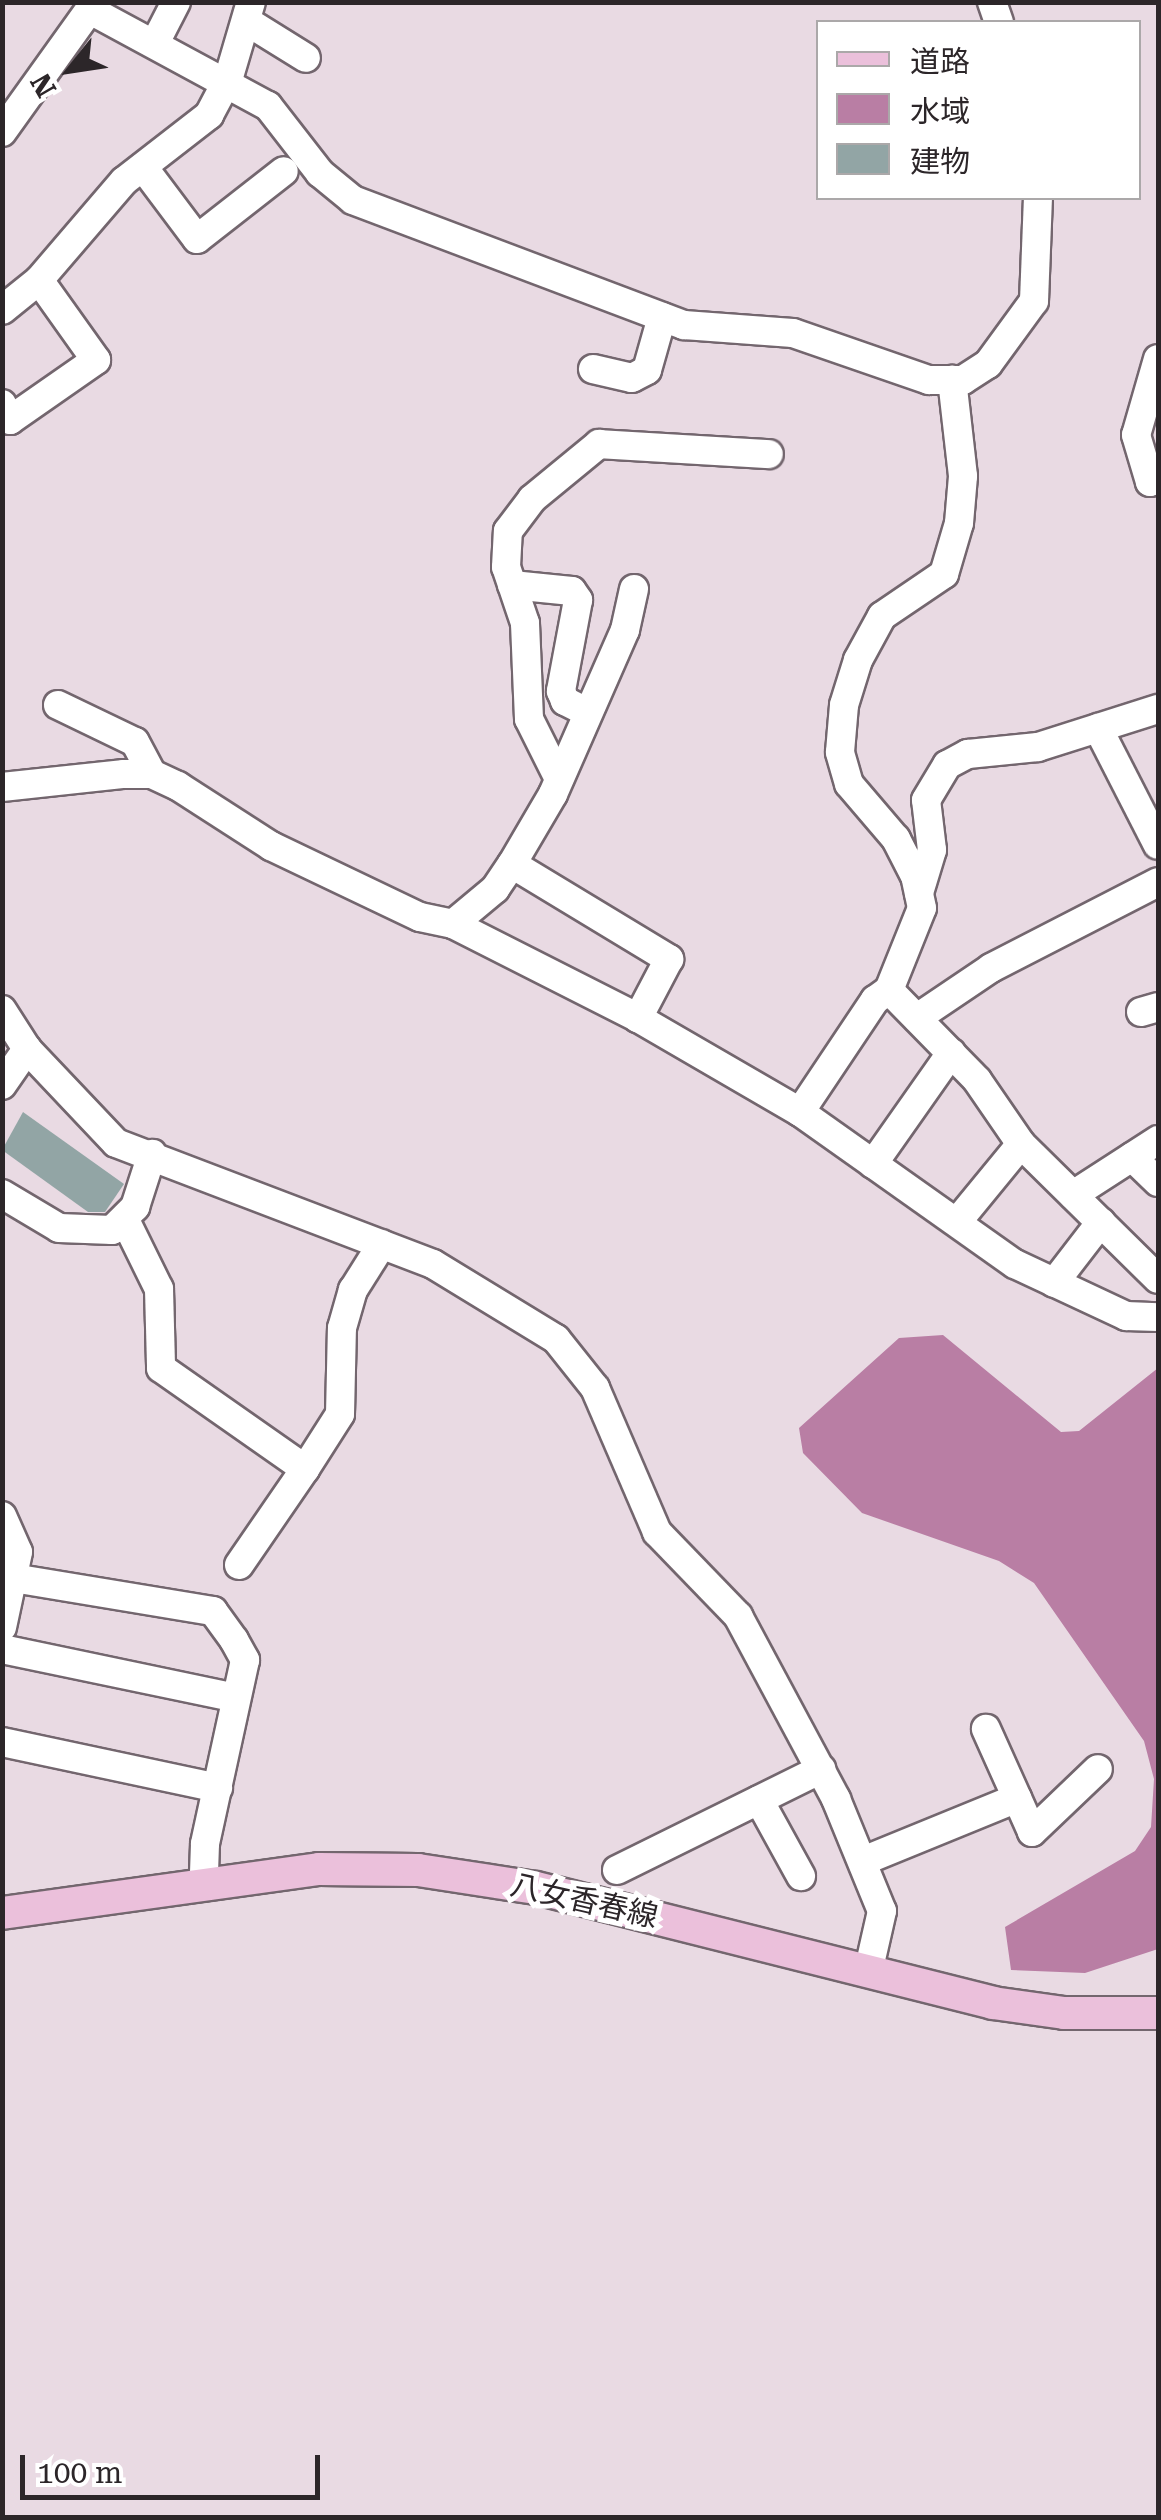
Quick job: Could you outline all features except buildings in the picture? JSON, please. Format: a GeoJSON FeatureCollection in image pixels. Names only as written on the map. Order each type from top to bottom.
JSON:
{"type":"FeatureCollection","features":[{"type":"Feature","properties":{"kind":"main road","name":"八女香春線"},"geometry":{"type":"LineString","coordinates":[[2,1913],[204,1881],[364,1867],[456,1875],[869,1968],[993,2003],[1064,2014],[1158,2013]]}},
{"type":"Feature","properties":{"kind":"street"},"geometry":{"type":"LineString","coordinates":[[156,43],[176,2]]}},
{"type":"Feature","properties":{"kind":"street"},"geometry":{"type":"LineString","coordinates":[[2,132],[94,7],[268,106],[320,173],[353,200],[684,325],[793,333],[930,380],[952,380],[988,364],[1034,302],[1038,200]]}},
{"type":"Feature","properties":{"kind":"street"},"geometry":{"type":"LineString","coordinates":[[2,310],[38,280],[84,222],[143,167],[209,115],[228,80],[250,12],[306,58]]}},
{"type":"Feature","properties":{"kind":"street"},"geometry":{"type":"LineString","coordinates":[[143,167],[196,239],[284,171]]}},
{"type":"Feature","properties":{"kind":"street"},"geometry":{"type":"LineString","coordinates":[[2,404],[10,420],[96,360],[38,280]]}},
{"type":"Feature","properties":{"kind":"street"},"geometry":{"type":"LineString","coordinates":[[593,369],[632,378],[647,370],[662,317]]}},
{"type":"Feature","properties":{"kind":"street"},"geometry":{"type":"LineString","coordinates":[[1158,359],[1136,435],[1150,482],[1158,478]]}},
{"type":"Feature","properties":{"kind":"street"},"geometry":{"type":"LineString","coordinates":[[918,893],[891,834],[849,784],[840,752],[844,705],[858,660],[882,616],[944,574],[959,522],[963,476],[952,380]]}},
{"type":"Feature","properties":{"kind":"street"},"geometry":{"type":"LineString","coordinates":[[560,779],[529,719],[525,623],[504,546],[508,531],[544,487],[600,444],[769,454]]}},
{"type":"Feature","properties":{"kind":"street"},"geometry":{"type":"LineString","coordinates":[[512,584],[572,591],[578,600],[561,691],[565,702],[587,712]]}},
{"type":"Feature","properties":{"kind":"street"},"geometry":{"type":"LineString","coordinates":[[452,924],[494,889],[560,779],[625,630],[634,589]]}},
{"type":"Feature","properties":{"kind":"street"},"geometry":{"type":"LineString","coordinates":[[58,706],[135,742],[152,774],[271,846],[420,917],[452,924],[638,1018],[800,1112],[1015,1264],[1126,1316],[1158,1317]]}},
{"type":"Feature","properties":{"kind":"street"},"geometry":{"type":"LineString","coordinates":[[800,1112],[875,1000],[889,990],[914,940],[918,893],[932,850],[927,809],[935,778],[968,754],[1038,747],[1158,709]]}},
{"type":"Feature","properties":{"kind":"street"},"geometry":{"type":"LineString","coordinates":[[1098,728],[1158,845]]}},
{"type":"Feature","properties":{"kind":"street"},"geometry":{"type":"LineString","coordinates":[[2,787],[152,774]]}},
{"type":"Feature","properties":{"kind":"street"},"geometry":{"type":"LineString","coordinates":[[891,834],[927,809]]}},
{"type":"Feature","properties":{"kind":"street"},"geometry":{"type":"LineString","coordinates":[[512,864],[669,960],[638,1018]]}},
{"type":"Feature","properties":{"kind":"street"},"geometry":{"type":"LineString","coordinates":[[916,1018],[991,968],[1158,882]]}},
{"type":"Feature","properties":{"kind":"street"},"geometry":{"type":"LineString","coordinates":[[889,990],[951,1053],[1020,1144],[1158,1279]]}},
{"type":"Feature","properties":{"kind":"street"},"geometry":{"type":"LineString","coordinates":[[2,1010],[27,1049],[116,1144],[152,1154],[433,1264],[556,1339],[595,1388],[658,1532],[738,1616],[821,1769],[882,1911],[869,1968]]}},
{"type":"Feature","properties":{"kind":"street"},"geometry":{"type":"LineString","coordinates":[[2,1085],[27,1049]]}},
{"type":"Feature","properties":{"kind":"street"},"geometry":{"type":"LineString","coordinates":[[873,1164],[951,1053]]}},
{"type":"Feature","properties":{"kind":"street"},"geometry":{"type":"LineString","coordinates":[[1073,1195],[1158,1140]]}},
{"type":"Feature","properties":{"kind":"street"},"geometry":{"type":"LineString","coordinates":[[957,1222],[1020,1144]]}},
{"type":"Feature","properties":{"kind":"street"},"geometry":{"type":"LineString","coordinates":[[2,1194],[59,1228],[112,1230],[126,1222],[152,1154]]}},
{"type":"Feature","properties":{"kind":"street"},"geometry":{"type":"LineString","coordinates":[[1132,1157],[1158,1182]]}},
{"type":"Feature","properties":{"kind":"street"},"geometry":{"type":"LineString","coordinates":[[126,1222],[158,1289],[161,1368],[305,1469]]}},
{"type":"Feature","properties":{"kind":"street"},"geometry":{"type":"LineString","coordinates":[[1054,1283],[1100,1222]]}},
{"type":"Feature","properties":{"kind":"street"},"geometry":{"type":"LineString","coordinates":[[239,1566],[340,1414],[342,1328],[354,1290],[382,1244]]}},
{"type":"Feature","properties":{"kind":"street"},"geometry":{"type":"LineString","coordinates":[[2,1516],[11,1560],[2,1627]]}},
{"type":"Feature","properties":{"kind":"street"},"geometry":{"type":"LineString","coordinates":[[11,1560],[213,1611],[244,1660],[204,1881]]}},
{"type":"Feature","properties":{"kind":"street"},"geometry":{"type":"LineString","coordinates":[[2,1648],[236,1698]]}},
{"type":"Feature","properties":{"kind":"street"},"geometry":{"type":"LineString","coordinates":[[986,1729],[1032,1832],[1098,1770]]}},
{"type":"Feature","properties":{"kind":"street"},"geometry":{"type":"LineString","coordinates":[[2,1742],[218,1788]]}},
{"type":"Feature","properties":{"kind":"street"},"geometry":{"type":"LineString","coordinates":[[617,1870],[821,1769]]}},
{"type":"Feature","properties":{"kind":"street"},"geometry":{"type":"LineString","coordinates":[[863,1861],[1017,1798]]}},
{"type":"Feature","properties":{"kind":"street"},"geometry":{"type":"LineString","coordinates":[[758,1800],[801,1876]]}},
{"type":"Feature","properties":{"kind":"water"},"geometry":{"type":"Polygon","coordinates":[[[943,1335],[1061,1432],[1079,1431],[1158,1368],[1158,1949],[1085,1973],[1011,1970],[1005,1927],[1135,1851],[1151,1827],[1154,1779],[1144,1741],[1034,1583],[999,1561],[862,1513],[803,1453],[799,1428],[899,1338],[943,1335]]]}}]}
